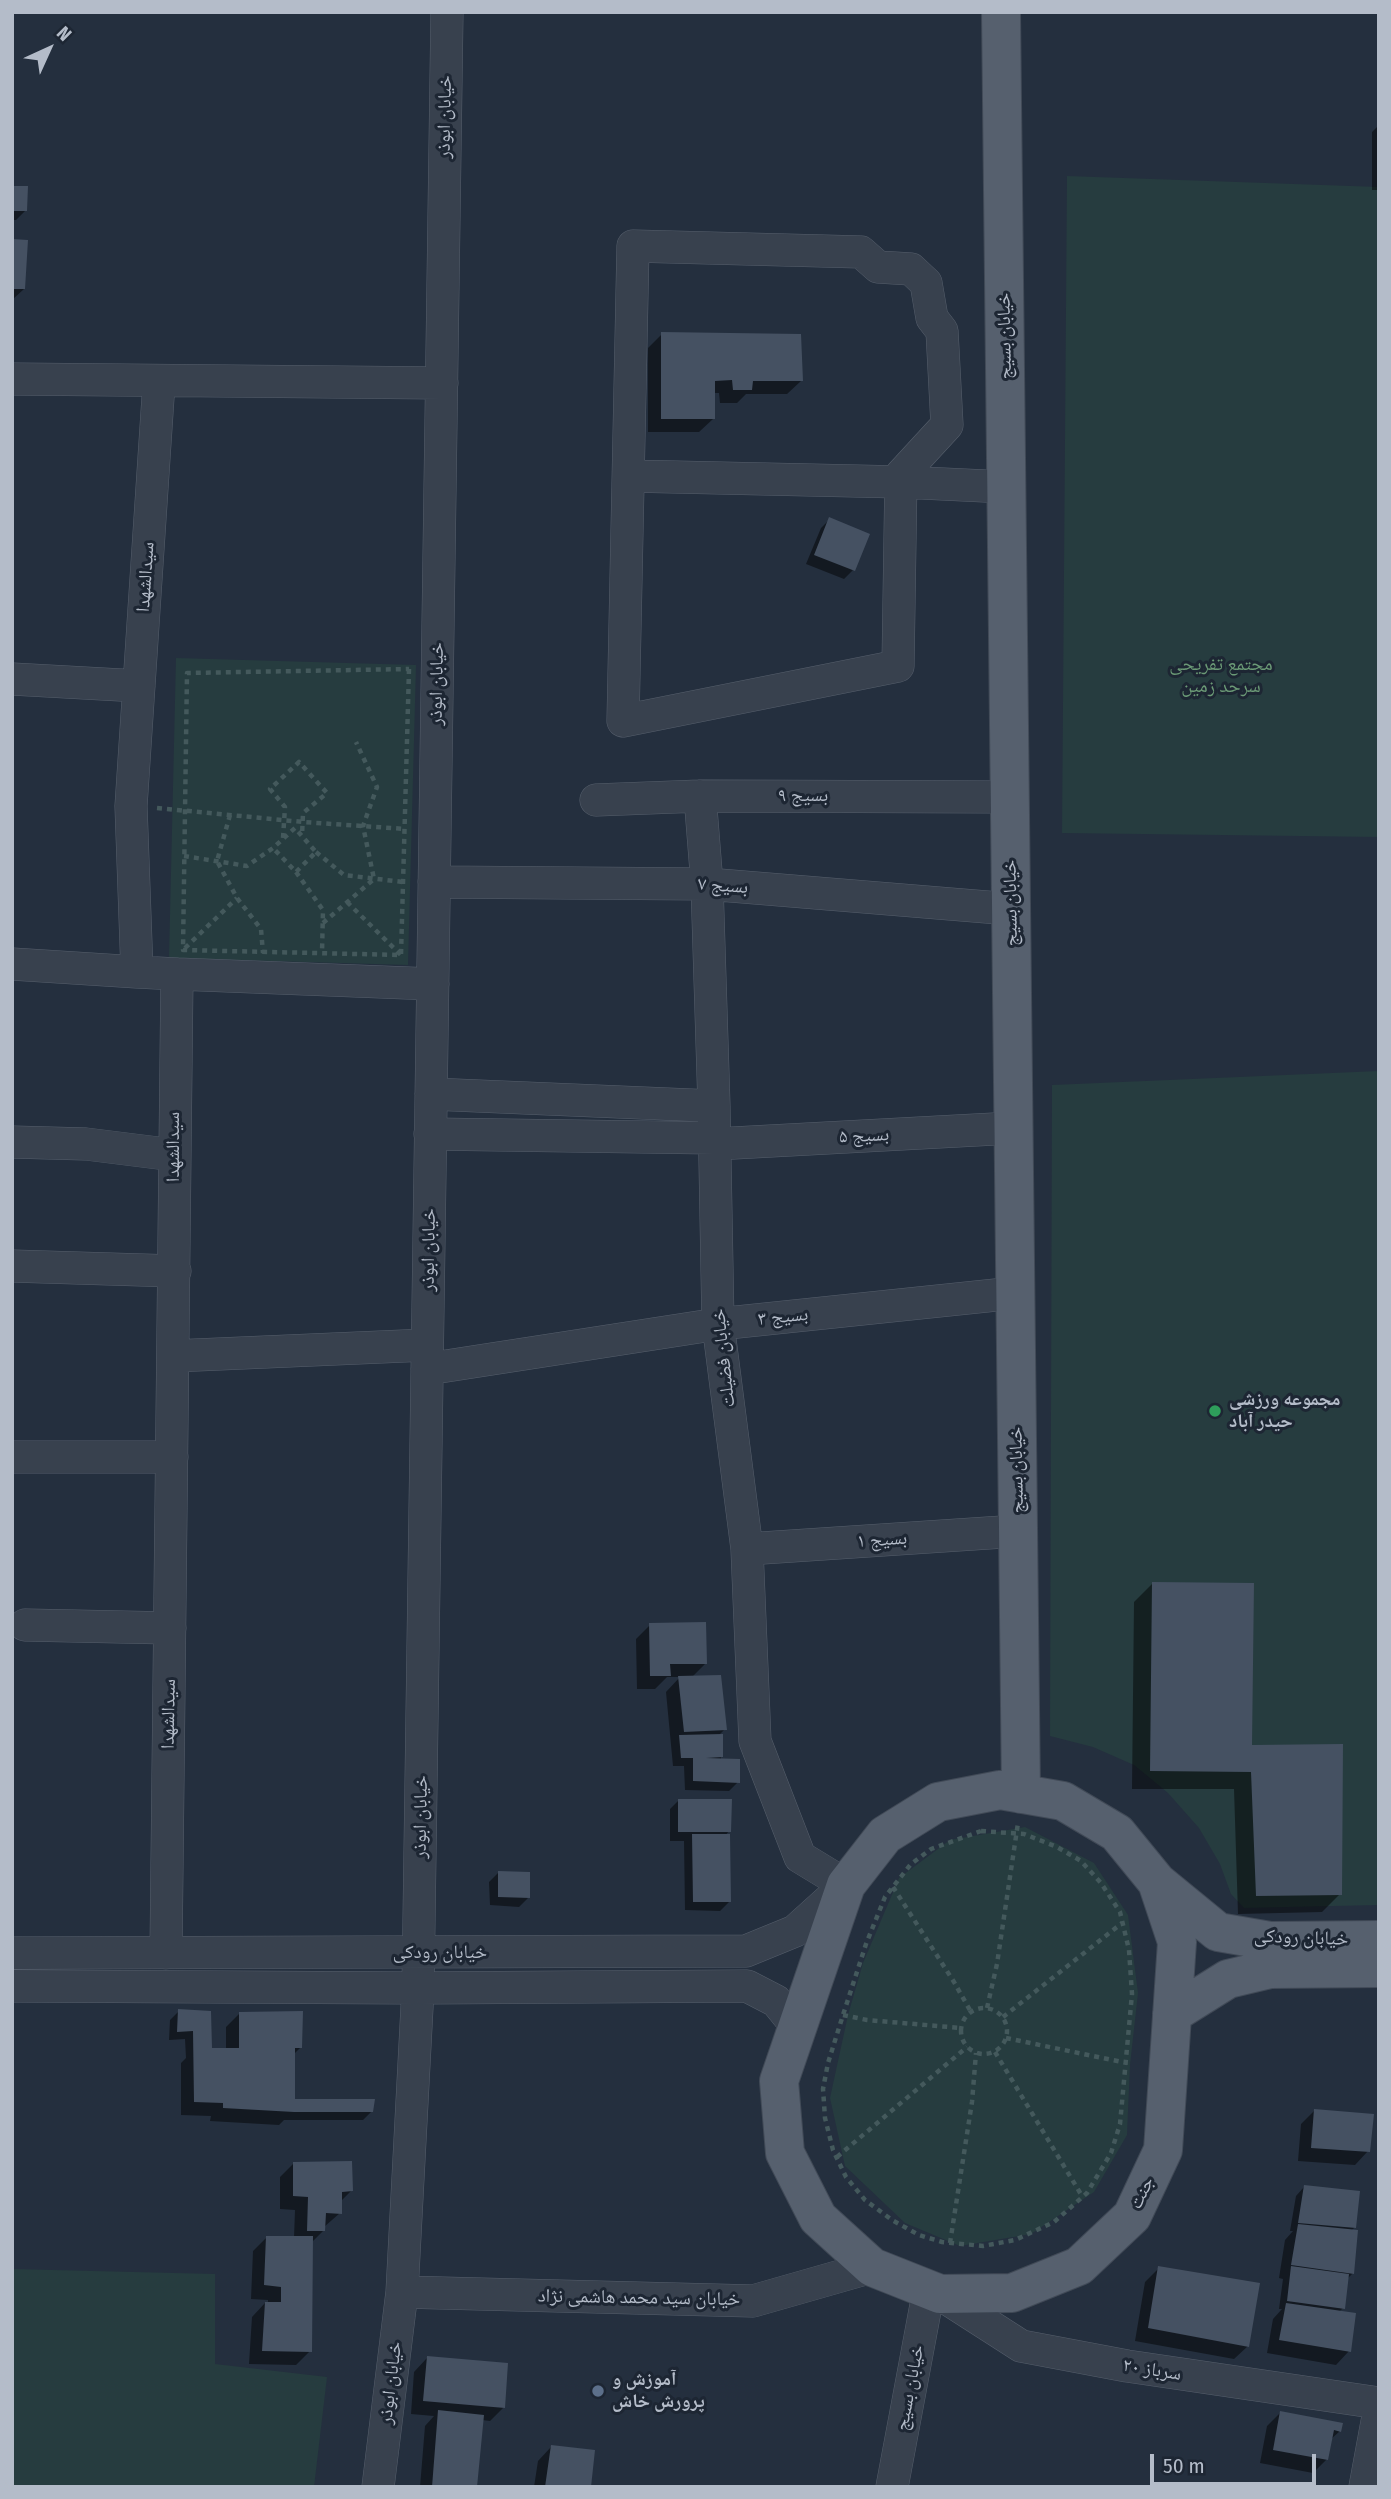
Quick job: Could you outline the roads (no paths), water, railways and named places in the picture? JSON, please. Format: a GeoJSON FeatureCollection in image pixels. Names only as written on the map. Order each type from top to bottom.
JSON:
{"type":"FeatureCollection","features":[{"type":"Feature","properties":{"kind":"main road","name":"خیابان بسیج"},"geometry":{"type":"LineString","coordinates":[[1001,12],[1021,1794]]}},
{"type":"Feature","properties":{"kind":"main road","name":"جنت"},"geometry":{"type":"LineString","coordinates":[[1000,1790],[1063,1801],[1117,1833],[1157,1882],[1177,1942],[1163,2150],[1132,2216],[1079,2266],[1012,2293],[934,2291],[872,2267],[818,2218],[785,2153],[779,2081],[846,1885],[885,1835],[938,1802],[1000,1790]]}},
{"type":"Feature","properties":{"kind":"main road","name":"خیابان رودکی"},"geometry":{"type":"LineString","coordinates":[[1157,1882],[1218,1932],[1270,1941],[1379,1940]]}},
{"type":"Feature","properties":{"kind":"main road","name":"خیابان رودکی"},"geometry":{"type":"LineString","coordinates":[[1172,2014],[1228,1979],[1270,1969],[1379,1968]]}},
{"type":"Feature","properties":{"kind":"street","name":"خیابان ابوذر"},"geometry":{"type":"LineString","coordinates":[[378,2487],[402,2292],[419,1953],[433,977],[419,882],[442,383],[447,12]]}},
{"type":"Feature","properties":{"kind":"street"},"geometry":{"type":"LineString","coordinates":[[633,246],[861,252],[878,267],[911,269],[926,283],[932,318],[942,331],[947,425],[901,475],[901,482],[898,666],[623,721],[633,246]]}},
{"type":"Feature","properties":{"kind":"street"},"geometry":{"type":"LineString","coordinates":[[12,379],[442,383]]}},
{"type":"Feature","properties":{"kind":"street","name":"سیدالشهدا"},"geometry":{"type":"LineString","coordinates":[[137,972],[131,806],[159,382]]}},
{"type":"Feature","properties":{"kind":"street"},"geometry":{"type":"LineString","coordinates":[[629,476],[1006,487]]}},
{"type":"Feature","properties":{"kind":"street"},"geometry":{"type":"LineString","coordinates":[[12,679],[139,686]]}},
{"type":"Feature","properties":{"kind":"street","name":"بسیج ۹"},"geometry":{"type":"LineString","coordinates":[[596,800],[700,796],[1010,797]]}},
{"type":"Feature","properties":{"kind":"street","name":"خیابان فضیلت"},"geometry":{"type":"LineString","coordinates":[[700,796],[707,884],[718,1324],[747,1549],[755,1741],[800,1857],[846,1885]]}},
{"type":"Feature","properties":{"kind":"street","name":"بسیج ۷"},"geometry":{"type":"LineString","coordinates":[[419,882],[707,884],[1011,909]]}},
{"type":"Feature","properties":{"kind":"street"},"geometry":{"type":"LineString","coordinates":[[12,964],[137,972],[180,962],[433,977]]}},
{"type":"Feature","properties":{"kind":"street","name":"سیدالشهدا"},"geometry":{"type":"LineString","coordinates":[[166,1952],[175,1271],[174,1155],[180,962]]}},
{"type":"Feature","properties":{"kind":"street"},"geometry":{"type":"LineString","coordinates":[[431,1094],[714,1106]]}},
{"type":"Feature","properties":{"kind":"street","name":"بسیج ۵"},"geometry":{"type":"LineString","coordinates":[[430,1134],[715,1141],[1013,1128]]}},
{"type":"Feature","properties":{"kind":"street"},"geometry":{"type":"LineString","coordinates":[[12,1142],[86,1144],[174,1155]]}},
{"type":"Feature","properties":{"kind":"street"},"geometry":{"type":"LineString","coordinates":[[12,1266],[175,1271]]}},
{"type":"Feature","properties":{"kind":"street","name":"بسیج ۳"},"geometry":{"type":"LineString","coordinates":[[173,1356],[427,1357],[1015,1293]]}},
{"type":"Feature","properties":{"kind":"street"},"geometry":{"type":"LineString","coordinates":[[12,1457],[172,1457]]}},
{"type":"Feature","properties":{"kind":"street","name":"بسیج ۱"},"geometry":{"type":"LineString","coordinates":[[747,1549],[1018,1531]]}},
{"type":"Feature","properties":{"kind":"street"},"geometry":{"type":"LineString","coordinates":[[25,1625],[170,1628]]}},
{"type":"Feature","properties":{"kind":"street","name":"خیابان رودکی"},"geometry":{"type":"LineString","coordinates":[[12,1953],[746,1951],[795,1931],[846,1885]]}},
{"type":"Feature","properties":{"kind":"street","name":"خیابان رودکی"},"geometry":{"type":"LineString","coordinates":[[12,1986],[747,1986],[776,2001],[797,2027]]}},
{"type":"Feature","properties":{"kind":"street","name":"خیابان سید محمد هاشمی نژاد"},"geometry":{"type":"LineString","coordinates":[[402,2292],[753,2301],[872,2267]]}},
{"type":"Feature","properties":{"kind":"street","name":"سرباز ۲۰"},"geometry":{"type":"LineString","coordinates":[[934,2291],[1021,2346],[1127,2366],[1379,2403]]}},
{"type":"Feature","properties":{"kind":"street","name":"خیابان بسیج"},"geometry":{"type":"LineString","coordinates":[[892,2487],[934,2291]]}},
{"type":"Feature","properties":{"kind":"street"},"geometry":{"type":"LineString","coordinates":[[1365,2487],[1379,2411]]}},
{"type":"Feature","properties":{"kind":"place","name":"مجموعه ورزشی حیدر آباد"},"geometry":{"type":"Point","coordinates":[1215,1411]}},
{"type":"Feature","properties":{"kind":"place","name":"آموزش و پرورش خاش"},"geometry":{"type":"Point","coordinates":[598,2391]}},
{"type":"Feature","properties":{"kind":"park label","name":"مجتمع تفریحی سرحد زمین"},"geometry":{"type":"Point","coordinates":[1221,676]}}]}
